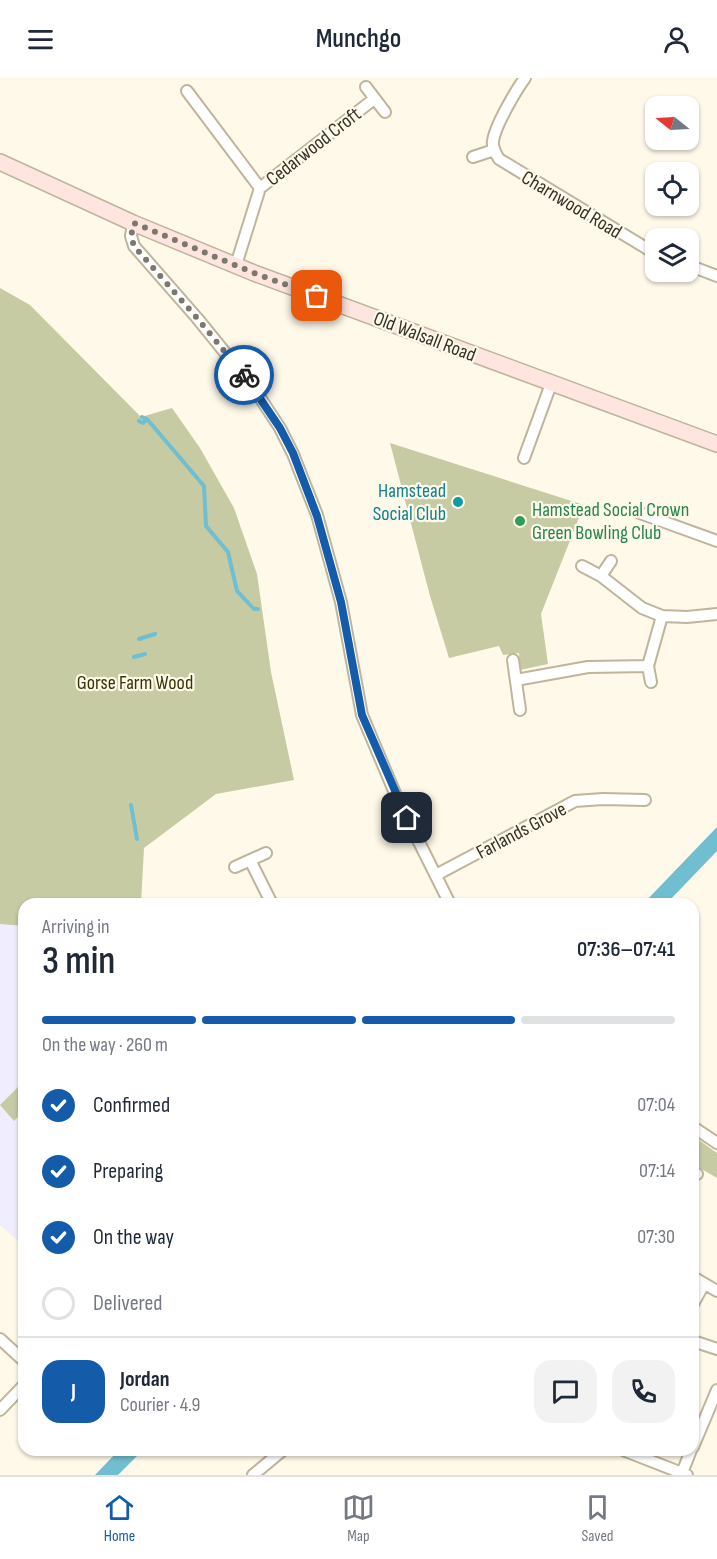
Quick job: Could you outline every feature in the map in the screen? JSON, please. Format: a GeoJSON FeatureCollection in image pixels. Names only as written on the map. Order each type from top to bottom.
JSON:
{"type":"FeatureCollection","features":[{"type":"Feature","properties":{"kind":"main road","name":"Old Walsall Road"},"geometry":{"type":"LineString","coordinates":[[0,162],[134,223],[236,265],[717,444]]}},
{"type":"Feature","properties":{"kind":"street"},"geometry":{"type":"LineString","coordinates":[[473,157],[494,150],[493,142],[501,120],[525,78]]}},
{"type":"Feature","properties":{"kind":"street","name":"Cedarwood Croft"},"geometry":{"type":"LineString","coordinates":[[366,87],[385,112]]}},
{"type":"Feature","properties":{"kind":"street"},"geometry":{"type":"LineString","coordinates":[[187,91],[260,188]]}},
{"type":"Feature","properties":{"kind":"street","name":"Cedarwood Croft"},"geometry":{"type":"LineString","coordinates":[[236,265],[260,188],[374,99]]}},
{"type":"Feature","properties":{"kind":"street","name":"Charnwood Road"},"geometry":{"type":"LineString","coordinates":[[494,150],[499,159],[645,247]]}},
{"type":"Feature","properties":{"kind":"street"},"geometry":{"type":"LineString","coordinates":[[134,223],[131,236],[134,246],[253,387],[280,428],[293,453],[317,516],[341,602],[362,715],[397,798],[447,898]]}},
{"type":"Feature","properties":{"kind":"street"},"geometry":{"type":"LineString","coordinates":[[699,269],[717,276]]}},
{"type":"Feature","properties":{"kind":"street"},"geometry":{"type":"LineString","coordinates":[[524,458],[551,384]]}},
{"type":"Feature","properties":{"kind":"street"},"geometry":{"type":"LineString","coordinates":[[636,512],[717,541]]}},
{"type":"Feature","properties":{"kind":"street"},"geometry":{"type":"LineString","coordinates":[[601,576],[611,561]]}},
{"type":"Feature","properties":{"kind":"street"},"geometry":{"type":"LineString","coordinates":[[582,566],[601,576],[642,608],[662,616],[687,617],[717,614]]}},
{"type":"Feature","properties":{"kind":"street"},"geometry":{"type":"LineString","coordinates":[[651,682],[648,666],[662,616]]}},
{"type":"Feature","properties":{"kind":"street"},"geometry":{"type":"LineString","coordinates":[[513,660],[520,710]]}},
{"type":"Feature","properties":{"kind":"street"},"geometry":{"type":"LineString","coordinates":[[516,681],[588,667],[648,666]]}},
{"type":"Feature","properties":{"kind":"street","name":"Farlands Grove"},"geometry":{"type":"LineString","coordinates":[[436,875],[575,801],[603,798],[645,800]]}},
{"type":"Feature","properties":{"kind":"street"},"geometry":{"type":"LineString","coordinates":[[235,867],[266,853]]}},
{"type":"Feature","properties":{"kind":"street"},"geometry":{"type":"LineString","coordinates":[[250,860],[269,898]]}},
{"type":"Feature","properties":{"kind":"street"},"geometry":{"type":"LineString","coordinates":[[699,1131],[717,1143]]}},
{"type":"Feature","properties":{"kind":"street"},"geometry":{"type":"LineString","coordinates":[[699,1281],[717,1291]]}},
{"type":"Feature","properties":{"kind":"street"},"geometry":{"type":"LineString","coordinates":[[699,1293],[704,1284]]}},
{"type":"Feature","properties":{"kind":"street"},"geometry":{"type":"LineString","coordinates":[[0,1339],[18,1356]]}},
{"type":"Feature","properties":{"kind":"street"},"geometry":{"type":"LineString","coordinates":[[699,1343],[717,1349]]}},
{"type":"Feature","properties":{"kind":"street"},"geometry":{"type":"LineString","coordinates":[[699,1432],[717,1390]]}},
{"type":"Feature","properties":{"kind":"street"},"geometry":{"type":"LineString","coordinates":[[0,1410],[18,1391]]}},
{"type":"Feature","properties":{"kind":"street"},"geometry":{"type":"LineString","coordinates":[[253,1475],[276,1456]]}},
{"type":"Feature","properties":{"kind":"street"},"geometry":{"type":"LineString","coordinates":[[638,1456],[685,1474],[690,1456]]}},
{"type":"Feature","properties":{"kind":"shaded area"},"geometry":{"type":"Polygon","coordinates":[[[0,924],[18,926],[18,1241],[0,1225],[0,924]]]}},
{"type":"Feature","properties":{"kind":"green space","name":"Gorse Farm Wood"},"geometry":{"type":"Polygon","coordinates":[[[0,288],[30,305],[141,417],[172,408],[200,448],[234,508],[257,574],[271,672],[294,780],[216,794],[144,848],[141,898],[18,898],[18,926],[0,924],[0,288]]]}},
{"type":"Feature","properties":{"kind":"green space"},"geometry":{"type":"Polygon","coordinates":[[[390,443],[584,505],[541,614],[548,664],[520,670],[519,653],[503,655],[499,646],[449,658],[430,596],[390,443]]]}},
{"type":"Feature","properties":{"kind":"green space"},"geometry":{"type":"Polygon","coordinates":[[[18,1087],[18,1117],[14,1121],[0,1105],[18,1087]]]}},
{"type":"Feature","properties":{"kind":"green space"},"geometry":{"type":"Polygon","coordinates":[[[699,1140],[717,1153],[717,1178],[699,1168],[699,1140]]]}},
{"type":"Feature","properties":{"kind":"water"},"geometry":{"type":"Polygon","coordinates":[[[717,827],[717,851],[672,898],[649,898],[717,827]]]}},
{"type":"Feature","properties":{"kind":"water"},"geometry":{"type":"Polygon","coordinates":[[[113,1456],[137,1456],[118,1475],[95,1475],[113,1456]]]}},
{"type":"Feature","properties":{"kind":"waterway"},"geometry":{"type":"LineString","coordinates":[[142,417],[147,419],[204,486],[206,526],[228,552],[237,591],[254,609],[258,609]]}},
{"type":"Feature","properties":{"kind":"waterway"},"geometry":{"type":"LineString","coordinates":[[139,421],[143,423],[147,419]]}},
{"type":"Feature","properties":{"kind":"waterway"},"geometry":{"type":"LineString","coordinates":[[139,639],[155,634]]}},
{"type":"Feature","properties":{"kind":"waterway"},"geometry":{"type":"LineString","coordinates":[[134,657],[145,654]]}},
{"type":"Feature","properties":{"kind":"waterway"},"geometry":{"type":"LineString","coordinates":[[131,805],[137,839]]}},
{"type":"Feature","properties":{"kind":"way so far"},"geometry":{"type":"LineString","coordinates":[[244,375],[134,246],[131,236],[134,223],[254,273],[317,296]]}},
{"type":"Feature","properties":{"kind":"place","name":"Hamstead Social Club"},"geometry":{"type":"Point","coordinates":[458,502]}},
{"type":"Feature","properties":{"kind":"place","name":"Hamstead Social Crown Green Bowling Club"},"geometry":{"type":"Point","coordinates":[520,521]}},
{"type":"Feature","properties":{"kind":"route"},"geometry":{"type":"LineString","coordinates":[[244,375],[280,428],[293,453],[317,516],[341,602],[362,715],[407,818]]}}]}
